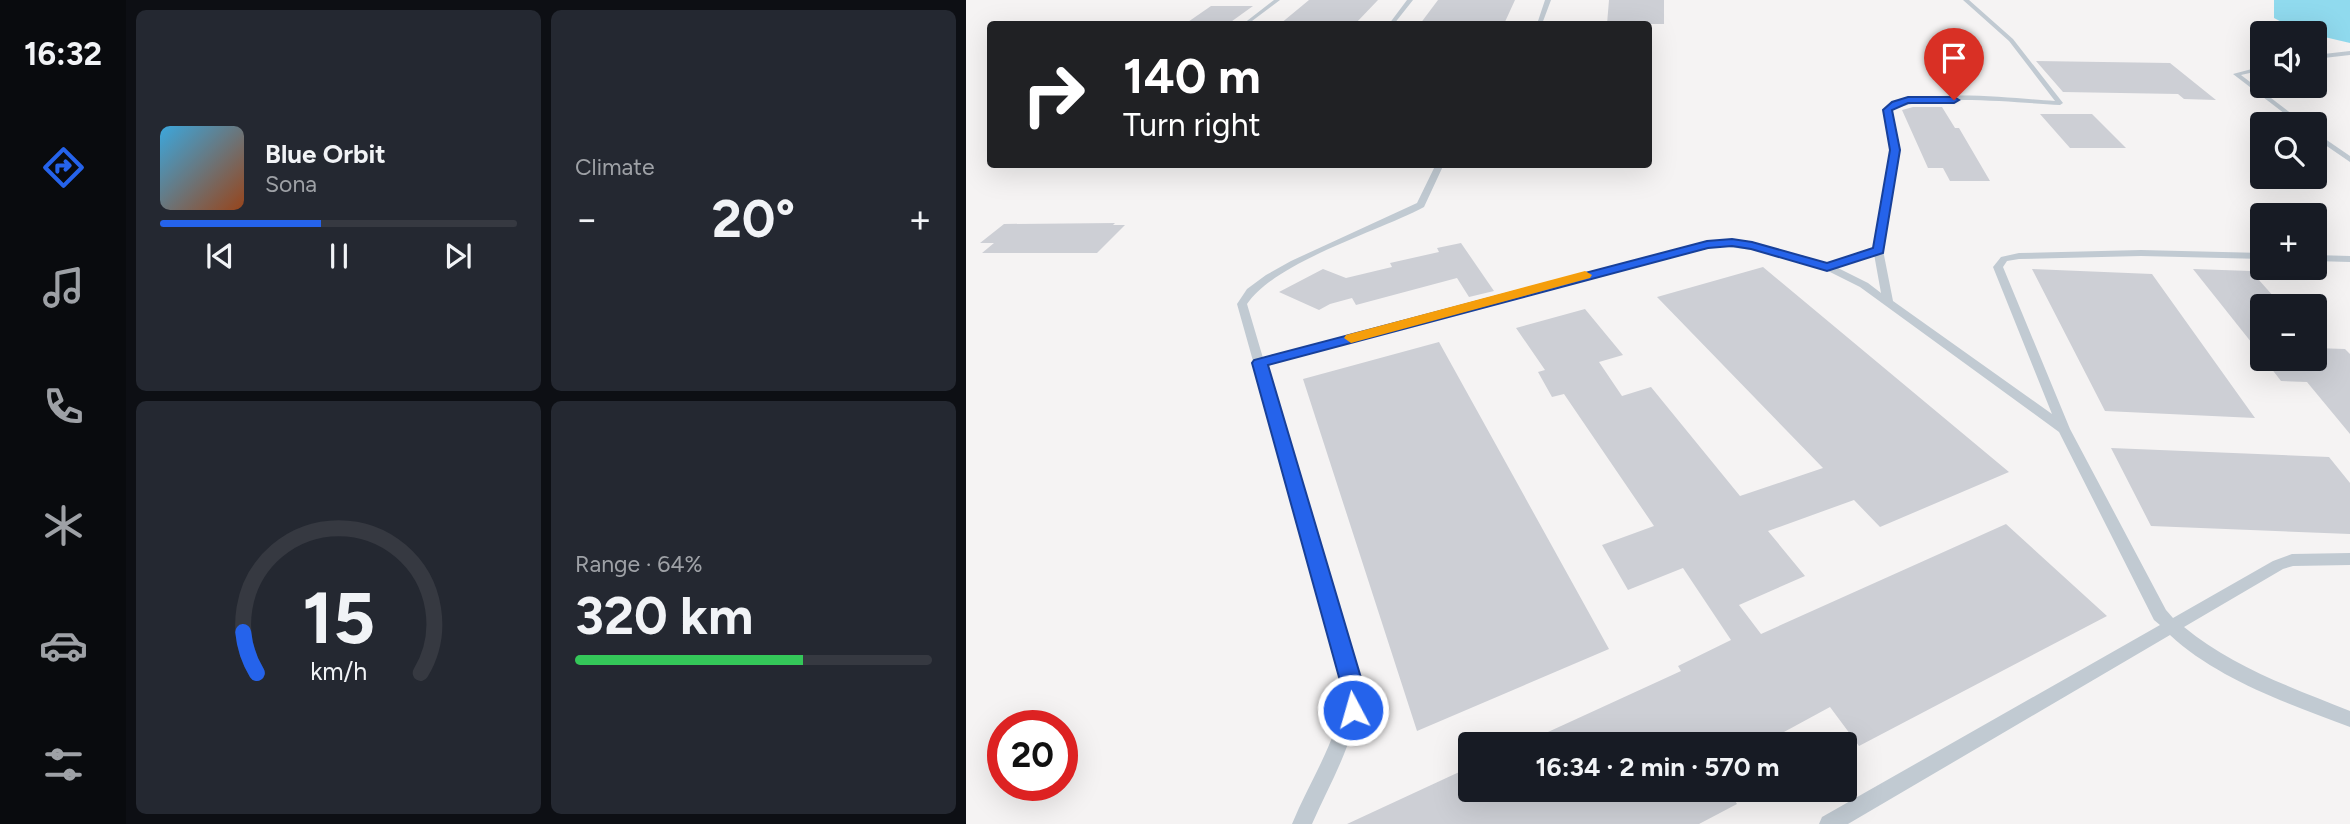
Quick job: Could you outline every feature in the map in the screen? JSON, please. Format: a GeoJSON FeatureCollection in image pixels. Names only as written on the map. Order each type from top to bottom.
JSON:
{"type":"FeatureCollection","features":[{"type":"Feature","properties":{"kind":"lane"},"geometry":{"type":"LineString","coordinates":[[1249,21],[1278,0]]}},
{"type":"Feature","properties":{"kind":"lane"},"geometry":{"type":"LineString","coordinates":[[1393,21],[1410,0]]}},
{"type":"Feature","properties":{"kind":"lane"},"geometry":{"type":"LineString","coordinates":[[1540,21],[1548,0]]}},
{"type":"Feature","properties":{"kind":"lane"},"geometry":{"type":"LineString","coordinates":[[1888,300],[1878,250],[1895,150],[1887,110],[1890,106],[1917,99],[2060,103],[2011,40],[1966,0]]}},
{"type":"Feature","properties":{"kind":"lane"},"geometry":{"type":"LineString","coordinates":[[2327,56],[2350,54]]}},
{"type":"Feature","properties":{"kind":"lane"},"geometry":{"type":"LineString","coordinates":[[2250,71],[2236,74],[2250,85]]}},
{"type":"Feature","properties":{"kind":"lane"},"geometry":{"type":"LineString","coordinates":[[2268,98],[2286,112]]}},
{"type":"Feature","properties":{"kind":"lane"},"geometry":{"type":"LineString","coordinates":[[2327,143],[2350,160]]}},
{"type":"Feature","properties":{"kind":"lane"},"geometry":{"type":"LineString","coordinates":[[1302,824],[1348,729],[1353,710],[1353,688],[1242,304],[1249,291],[1343,239],[1416,208],[1423,202],[1438,168]]}},
{"type":"Feature","properties":{"kind":"lane"},"geometry":{"type":"LineString","coordinates":[[1259,363],[1707,245],[1732,243],[1752,245],[1827,267],[1864,285],[2064,429]]}},
{"type":"Feature","properties":{"kind":"lane"},"geometry":{"type":"LineString","coordinates":[[1827,267],[1878,250]]}},
{"type":"Feature","properties":{"kind":"lane"},"geometry":{"type":"LineString","coordinates":[[2250,256],[2141,253],[2018,256],[2000,261],[1998,267],[2064,429],[2147,593],[2171,627],[2216,660],[2350,719]]}},
{"type":"Feature","properties":{"kind":"lane"},"geometry":{"type":"LineString","coordinates":[[2327,258],[2350,259]]}},
{"type":"Feature","properties":{"kind":"lane"},"geometry":{"type":"LineString","coordinates":[[1829,824],[2278,565],[2292,560],[2350,559]]}},
{"type":"Feature","properties":{"kind":"water"},"geometry":{"type":"Polygon","coordinates":[[[2274,0],[2350,0],[2350,43],[2327,38],[2327,21],[2280,21],[2274,18],[2274,0]]]}},
{"type":"Feature","properties":{"kind":"building"},"geometry":{"type":"Polygon","coordinates":[[[1309,0],[1378,0],[1358,21],[1284,21],[1309,0]]]}},
{"type":"Feature","properties":{"kind":"building"},"geometry":{"type":"Polygon","coordinates":[[[1438,0],[1515,0],[1505,21],[1422,21],[1438,0]]]}},
{"type":"Feature","properties":{"kind":"building"},"geometry":{"type":"Polygon","coordinates":[[[1609,0],[1664,0],[1664,24],[1652,24],[1652,21],[1607,21],[1609,0]]]}},
{"type":"Feature","properties":{"kind":"building"},"geometry":{"type":"Polygon","coordinates":[[[1211,6],[1253,6],[1232,21],[1189,21],[1211,6]]]}},
{"type":"Feature","properties":{"kind":"building"},"geometry":{"type":"Polygon","coordinates":[[[2036,61],[2170,63],[2216,100],[2184,99],[2178,94],[2063,92],[2036,61]]]}},
{"type":"Feature","properties":{"kind":"building"},"geometry":{"type":"Polygon","coordinates":[[[1913,107],[1942,107],[1955,128],[1959,128],[1990,181],[1950,181],[1943,168],[1928,168],[1902,110],[1913,107]]]}},
{"type":"Feature","properties":{"kind":"building"},"geometry":{"type":"Polygon","coordinates":[[[2040,114],[2092,114],[2126,148],[2070,148],[2040,114]]]}},
{"type":"Feature","properties":{"kind":"building"},"geometry":{"type":"Polygon","coordinates":[[[1115,223],[1113,225],[1125,225],[1097,253],[982,253],[994,243],[980,243],[1004,224],[1115,223]]]}},
{"type":"Feature","properties":{"kind":"building"},"geometry":{"type":"Polygon","coordinates":[[[1461,243],[1494,291],[1469,297],[1457,278],[1356,305],[1352,298],[1319,310],[1279,292],[1323,269],[1346,278],[1392,267],[1390,263],[1439,252],[1437,248],[1461,243]]]}},
{"type":"Feature","properties":{"kind":"building"},"geometry":{"type":"Polygon","coordinates":[[[1763,267],[2009,472],[1880,527],[1854,500],[1768,531],[1805,576],[1739,605],[1761,634],[2006,524],[2107,616],[1859,746],[1857,732],[1849,732],[1830,707],[1784,732],[1548,732],[1681,671],[1678,666],[1731,640],[1683,568],[1628,590],[1602,545],[1654,526],[1564,394],[1552,397],[1538,372],[1545,370],[1516,328],[1585,309],[1623,355],[1599,362],[1622,396],[1651,387],[1740,496],[1823,468],[1657,297],[1763,267]]]}},
{"type":"Feature","properties":{"kind":"building"},"geometry":{"type":"Polygon","coordinates":[[[2032,269],[2152,274],[2255,418],[2105,411],[2032,269]]]}},
{"type":"Feature","properties":{"kind":"building"},"geometry":{"type":"Polygon","coordinates":[[[2193,269],[2250,271],[2250,280],[2259,280],[2271,294],[2250,294],[2250,341],[2193,269]]]}},
{"type":"Feature","properties":{"kind":"building"},"geometry":{"type":"Polygon","coordinates":[[[1439,342],[1609,649],[1417,731],[1303,379],[1439,342]]]}},
{"type":"Feature","properties":{"kind":"building"},"geometry":{"type":"Polygon","coordinates":[[[2327,348],[2345,349],[2350,354],[2350,434],[2307,382],[2281,381],[2273,371],[2327,371],[2327,348]]]}},
{"type":"Feature","properties":{"kind":"building"},"geometry":{"type":"Polygon","coordinates":[[[2111,448],[2329,457],[2350,483],[2350,534],[2151,526],[2111,448]]]}},
{"type":"Feature","properties":{"kind":"building"},"geometry":{"type":"Polygon","coordinates":[[[1458,773],[1458,802],[1737,804],[1699,824],[1347,824],[1458,773]]]}},
{"type":"Feature","properties":{"kind":"slow traffic"},"geometry":{"type":"LineString","coordinates":[[1351,338],[1585,275]]}},
{"type":"Feature","properties":{"kind":"route"},"geometry":{"type":"LineString","coordinates":[[1353,710],[1353,688],[1259,363],[1707,245],[1752,245],[1827,267],[1878,250],[1895,150],[1887,110],[1895,103],[1908,100],[1954,100]]}}]}
